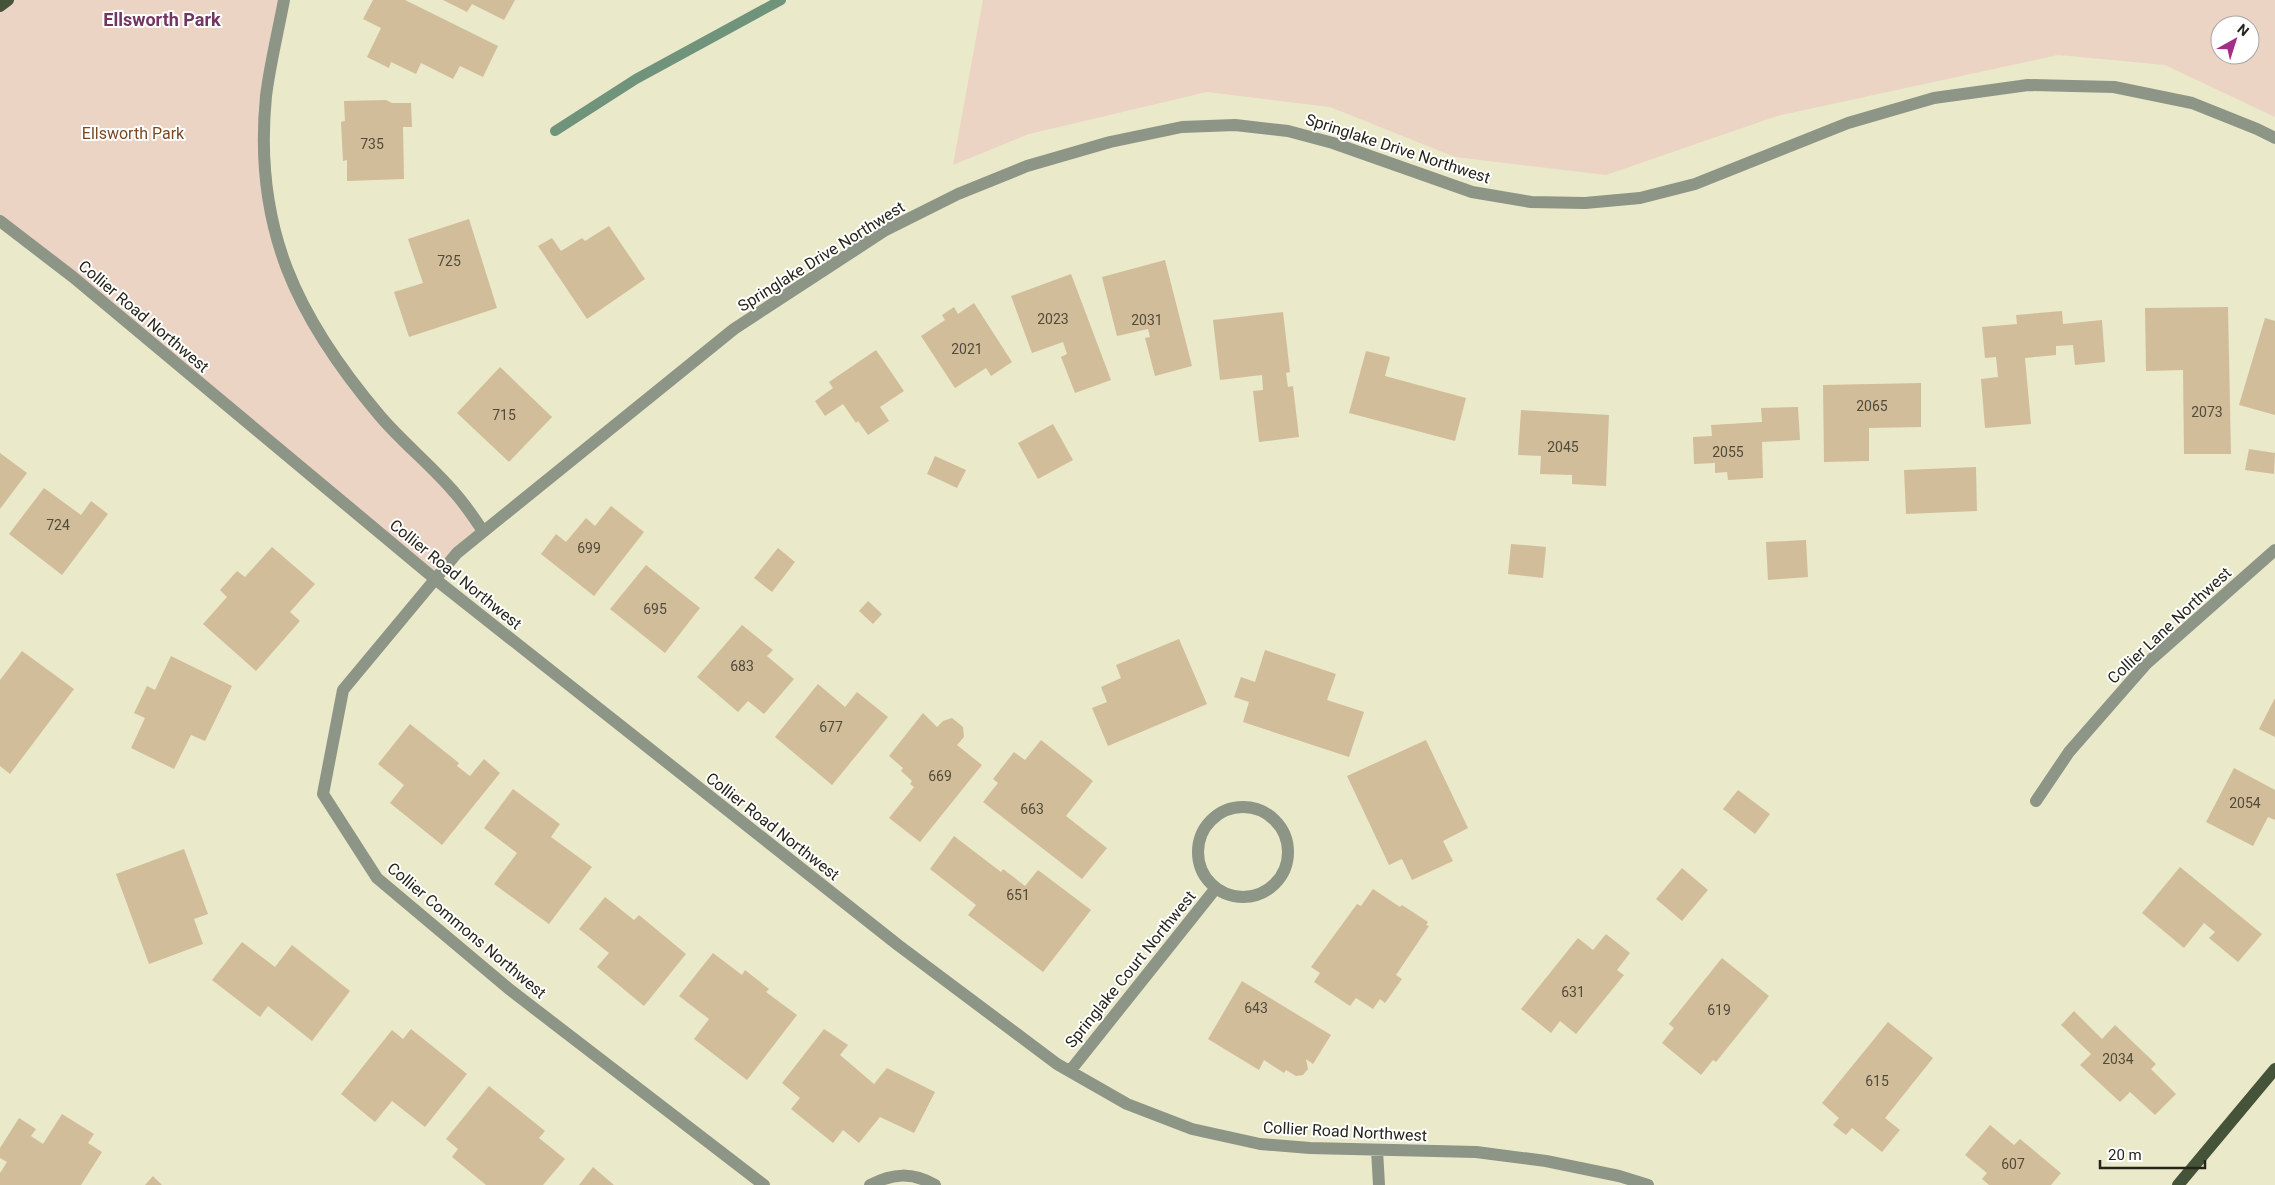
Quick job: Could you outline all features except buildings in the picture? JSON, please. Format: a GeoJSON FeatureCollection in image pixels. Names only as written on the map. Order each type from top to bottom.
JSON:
{"type":"FeatureCollection","features":[{"type":"Feature","properties":{"kind":"main road"},"geometry":{"type":"LineString","coordinates":[[0,6],[8,0]]}},
{"type":"Feature","properties":{"kind":"main road"},"geometry":{"type":"LineString","coordinates":[[2178,1185],[2275,1069]]}},
{"type":"Feature","properties":{"kind":"street"},"geometry":{"type":"LineString","coordinates":[[284,0],[266,96],[264,170],[275,236],[296,293],[326,346],[381,417],[455,492],[484,531]]}},
{"type":"Feature","properties":{"kind":"street","name":"Springlake Drive Northwest"},"geometry":{"type":"LineString","coordinates":[[435,580],[457,553],[734,329],[884,231],[958,194],[1018,170],[1110,142],[1182,127],[1235,125],[1288,131],[1333,143],[1472,192],[1531,202],[1585,203],[1640,198],[1695,184],[1848,123],[1934,98],[2028,85],[2114,87],[2192,103],[2258,129],[2275,138]]}},
{"type":"Feature","properties":{"kind":"street","name":"Collier Road Northwest"},"geometry":{"type":"LineString","coordinates":[[0,220],[73,277],[435,580],[898,944],[1058,1064],[1127,1104],[1192,1129],[1260,1144],[1310,1148],[1476,1152],[1546,1161],[1619,1176],[1648,1185]]}},
{"type":"Feature","properties":{"kind":"street","name":"Collier Lane Northwest"},"geometry":{"type":"LineString","coordinates":[[2036,801],[2088,729],[2146,664],[2275,550]]}},
{"type":"Feature","properties":{"kind":"street","name":"Collier Commons Northwest"},"geometry":{"type":"LineString","coordinates":[[435,580],[343,690],[323,794],[377,878],[509,989],[764,1185]]}},
{"type":"Feature","properties":{"kind":"street","name":"Springlake Court Northwest"},"geometry":{"type":"LineString","coordinates":[[1233,808],[1248,808],[1262,812],[1274,821],[1283,833],[1288,847],[1287,862],[1281,875],[1265,891],[1244,897],[1229,895],[1216,888],[1205,878],[1199,864],[1198,850],[1201,835],[1209,823],[1220,814],[1233,808]]}},
{"type":"Feature","properties":{"kind":"street","name":"Springlake Court Northwest"},"geometry":{"type":"LineString","coordinates":[[1070,1071],[1216,888]]}},
{"type":"Feature","properties":{"kind":"street"},"geometry":{"type":"LineString","coordinates":[[1377,1150],[1379,1185]]}},
{"type":"Feature","properties":{"kind":"street"},"geometry":{"type":"LineString","coordinates":[[870,1185],[885,1177],[903,1174],[922,1178],[935,1185]]}},
{"type":"Feature","properties":{"kind":"green space","name":"Ellsworth Park"},"geometry":{"type":"Polygon","coordinates":[[[8,0],[284,0],[266,96],[275,236],[326,346],[483,531],[435,579],[0,221],[0,6],[8,0]]]}},
{"type":"Feature","properties":{"kind":"green space"},"geometry":{"type":"Polygon","coordinates":[[[983,0],[2275,0],[2275,117],[2165,65],[2058,55],[1777,116],[1606,175],[1455,157],[1330,107],[1207,92],[1029,134],[953,165],[983,0]]]}},
{"type":"Feature","properties":{"kind":"waterway"},"geometry":{"type":"LineString","coordinates":[[555,131],[636,79],[781,0]]}},
{"type":"Feature","properties":{"kind":"district","name":"Ellsworth Park"},"geometry":{"type":"Point","coordinates":[162,20]}}]}
